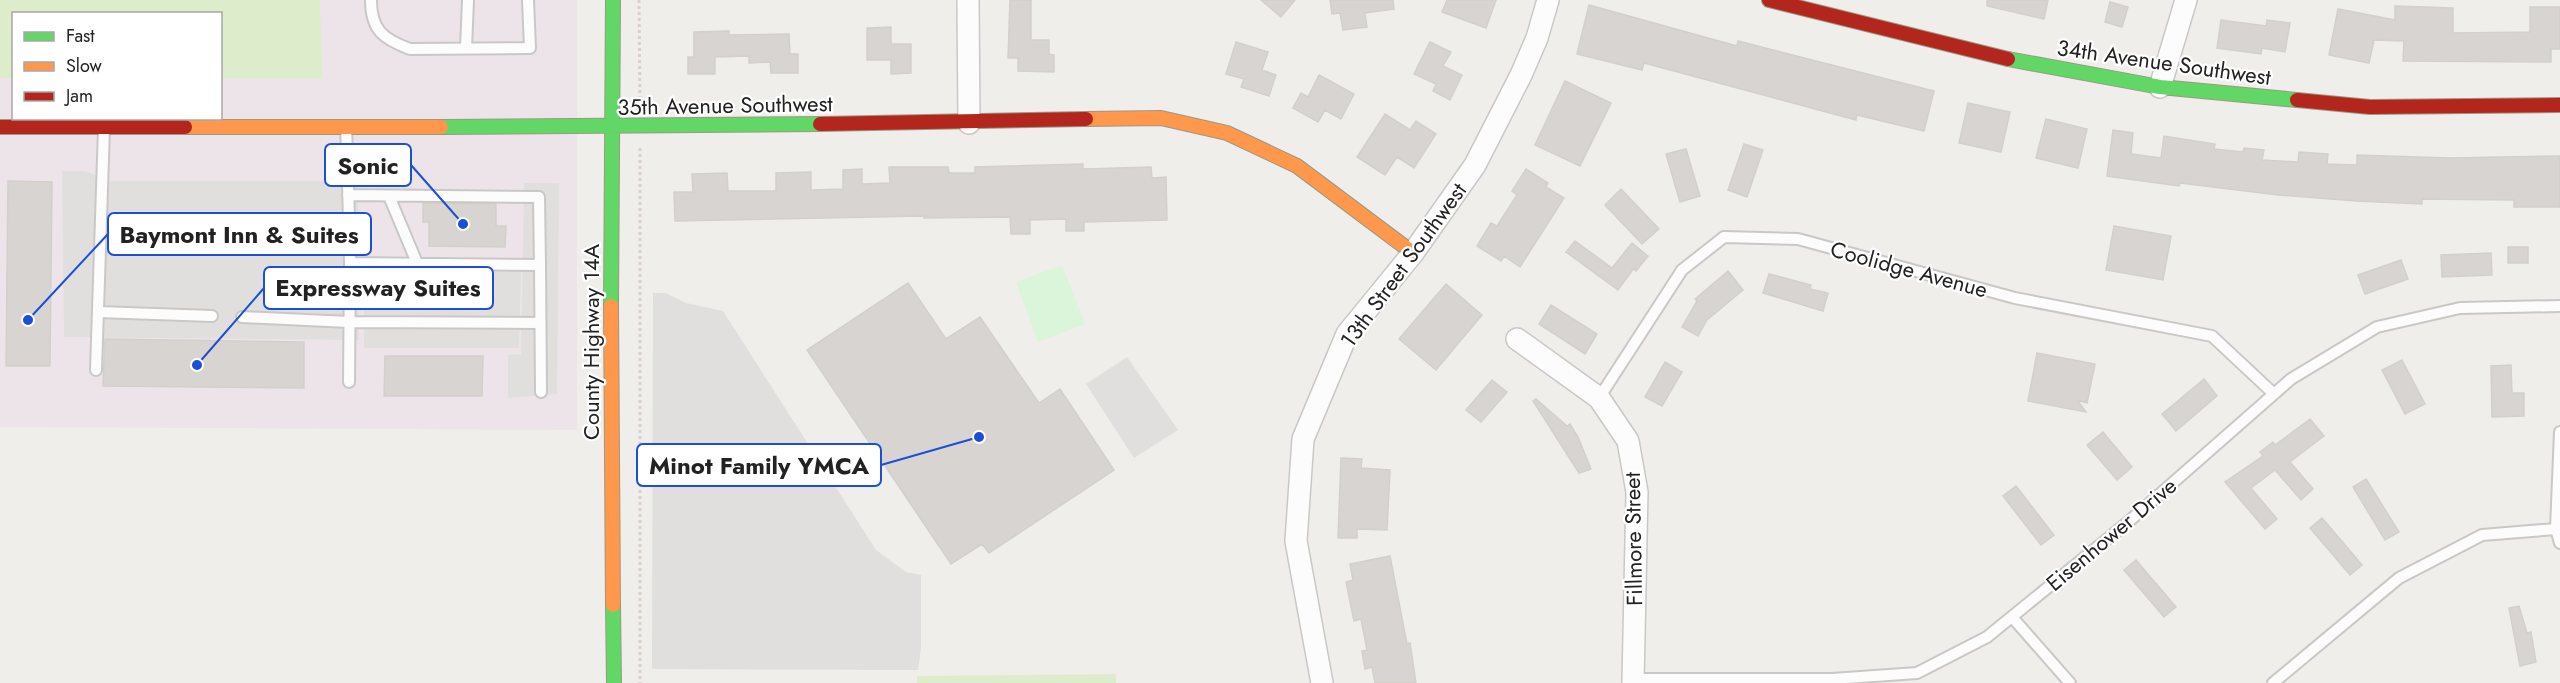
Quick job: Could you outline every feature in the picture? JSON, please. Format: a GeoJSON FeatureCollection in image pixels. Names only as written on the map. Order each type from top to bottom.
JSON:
{"type":"FeatureCollection","features":[{"type":"Feature","properties":{"kind":"street","name":"County Highway 14A"},"geometry":{"type":"LineString","coordinates":[[613,0],[611,128],[614,683]]}},
{"type":"Feature","properties":{"kind":"street"},"geometry":{"type":"LineString","coordinates":[[968,0],[969,123]]}},
{"type":"Feature","properties":{"kind":"street","name":"13th Street Southwest"},"geometry":{"type":"LineString","coordinates":[[1322,683],[1296,541],[1303,439],[1347,334],[1413,253],[1475,165],[1521,75],[1537,38],[1548,0]]}},
{"type":"Feature","properties":{"kind":"street","name":"34th Avenue Southwest"},"geometry":{"type":"LineString","coordinates":[[1769,0],[2027,64],[2160,87],[2370,107],[2560,105]]}},
{"type":"Feature","properties":{"kind":"street"},"geometry":{"type":"LineString","coordinates":[[2160,87],[2186,0]]}},
{"type":"Feature","properties":{"kind":"street","name":"35th Avenue Southwest"},"geometry":{"type":"LineString","coordinates":[[0,127],[611,128],[1161,118],[1227,133],[1297,166],[1413,253]]}},
{"type":"Feature","properties":{"kind":"street","name":"Fillmore Street"},"geometry":{"type":"LineString","coordinates":[[1517,339],[1599,398],[1628,441],[1637,492],[1633,681]]}},
{"type":"Feature","properties":{"kind":"lane"},"geometry":{"type":"LineString","coordinates":[[371,0],[371,15],[376,28],[392,42],[410,49],[530,48],[528,0]]}},
{"type":"Feature","properties":{"kind":"lane"},"geometry":{"type":"LineString","coordinates":[[466,48],[468,0]]}},
{"type":"Feature","properties":{"kind":"lane"},"geometry":{"type":"LineString","coordinates":[[96,370],[104,127]]}},
{"type":"Feature","properties":{"kind":"lane"},"geometry":{"type":"LineString","coordinates":[[346,127],[350,263],[349,382]]}},
{"type":"Feature","properties":{"kind":"lane"},"geometry":{"type":"LineString","coordinates":[[348,195],[539,197],[542,392]]}},
{"type":"Feature","properties":{"kind":"lane"},"geometry":{"type":"LineString","coordinates":[[389,196],[417,263]]}},
{"type":"Feature","properties":{"kind":"lane","name":"Coolidge Avenue"},"geometry":{"type":"LineString","coordinates":[[1599,398],[1682,270],[1724,237],[1798,239],[2015,298],[2212,336],[2274,394]]}},
{"type":"Feature","properties":{"kind":"lane"},"geometry":{"type":"LineString","coordinates":[[350,263],[540,265]]}},
{"type":"Feature","properties":{"kind":"lane","name":"Eisenhower Drive"},"geometry":{"type":"LineString","coordinates":[[1633,681],[1832,679],[1917,673],[1987,637],[2127,523],[2291,379],[2377,327],[2460,308],[2560,306]]}},
{"type":"Feature","properties":{"kind":"lane"},"geometry":{"type":"LineString","coordinates":[[98,312],[212,316]]}},
{"type":"Feature","properties":{"kind":"lane"},"geometry":{"type":"LineString","coordinates":[[242,317],[349,322],[540,323]]}},
{"type":"Feature","properties":{"kind":"lane"},"geometry":{"type":"LineString","coordinates":[[2560,432],[2556,529],[2560,543]]}},
{"type":"Feature","properties":{"kind":"lane"},"geometry":{"type":"LineString","coordinates":[[2273,683],[2399,578],[2482,535],[2556,529]]}},
{"type":"Feature","properties":{"kind":"lane"},"geometry":{"type":"LineString","coordinates":[[2012,617],[2070,683]]}},
{"type":"Feature","properties":{"kind":"path"},"geometry":{"type":"LineString","coordinates":[[639,0],[640,102]]}},
{"type":"Feature","properties":{"kind":"path"},"geometry":{"type":"LineString","coordinates":[[640,151],[640,683]]}},
{"type":"Feature","properties":{"kind":"shaded area"},"geometry":{"type":"Polygon","coordinates":[[[0,0],[577,0],[577,430],[0,427],[0,0]]]}},
{"type":"Feature","properties":{"kind":"shaded area"},"geometry":{"type":"Polygon","coordinates":[[[62,171],[85,171],[111,181],[358,181],[359,340],[64,337],[62,171]]]}},
{"type":"Feature","properties":{"kind":"shaded area"},"geometry":{"type":"Polygon","coordinates":[[[524,183],[559,183],[557,394],[508,398],[508,355],[521,354],[524,183]]]}},
{"type":"Feature","properties":{"kind":"shaded area"},"geometry":{"type":"Polygon","coordinates":[[[364,271],[521,272],[519,348],[364,348],[364,271]]]}},
{"type":"Feature","properties":{"kind":"shaded area"},"geometry":{"type":"Polygon","coordinates":[[[653,293],[666,293],[686,303],[723,311],[876,550],[906,572],[921,575],[921,648],[918,670],[652,669],[653,293]]]}},
{"type":"Feature","properties":{"kind":"shaded area"},"geometry":{"type":"Polygon","coordinates":[[[1127,357],[1178,430],[1134,458],[1086,384],[1127,357]]]}},
{"type":"Feature","properties":{"kind":"green space"},"geometry":{"type":"Polygon","coordinates":[[[0,0],[320,0],[322,78],[222,78],[222,12],[12,12],[12,78],[0,78],[0,0]]]}},
{"type":"Feature","properties":{"kind":"green space"},"geometry":{"type":"Polygon","coordinates":[[[1062,265],[1085,324],[1038,342],[1016,282],[1062,265]]]}},
{"type":"Feature","properties":{"kind":"green space"},"geometry":{"type":"Polygon","coordinates":[[[1116,674],[1116,683],[917,683],[917,676],[1116,674]]]}},
{"type":"Feature","properties":{"kind":"building"},"geometry":{"type":"Polygon","coordinates":[[[1010,0],[1031,0],[1031,40],[1049,40],[1049,54],[1054,55],[1054,72],[1018,71],[1018,58],[1008,58],[1010,0]]]}},
{"type":"Feature","properties":{"kind":"building"},"geometry":{"type":"Polygon","coordinates":[[[1261,0],[1295,0],[1281,17],[1261,0]]]}},
{"type":"Feature","properties":{"kind":"building"},"geometry":{"type":"Polygon","coordinates":[[[1330,0],[1393,0],[1394,9],[1365,13],[1367,27],[1343,30],[1340,13],[1332,14],[1330,0]]]}},
{"type":"Feature","properties":{"kind":"building"},"geometry":{"type":"Polygon","coordinates":[[[1447,0],[1496,0],[1486,28],[1442,12],[1447,0]]]}},
{"type":"Feature","properties":{"kind":"building"},"geometry":{"type":"Polygon","coordinates":[[[1987,0],[2048,0],[2044,19],[1987,6],[1987,0]]]}},
{"type":"Feature","properties":{"kind":"building"},"geometry":{"type":"Polygon","coordinates":[[[2110,2],[2128,7],[2122,27],[2105,22],[2110,2]]]}},
{"type":"Feature","properties":{"kind":"building"},"geometry":{"type":"Polygon","coordinates":[[[1589,5],[1737,46],[1738,41],[1934,91],[1924,131],[1857,115],[1856,120],[1644,63],[1642,70],[1577,54],[1589,5]]]}},
{"type":"Feature","properties":{"kind":"building"},"geometry":{"type":"Polygon","coordinates":[[[2395,6],[2453,8],[2453,33],[2530,32],[2530,7],[2560,7],[2560,49],[2551,49],[2551,62],[2403,61],[2404,41],[2374,40],[2369,63],[2329,55],[2338,9],[2395,20],[2395,6]]]}},
{"type":"Feature","properties":{"kind":"building"},"geometry":{"type":"Polygon","coordinates":[[[2221,20],[2266,26],[2267,20],[2290,23],[2285,52],[2262,48],[2261,54],[2217,48],[2221,20]]]}},
{"type":"Feature","properties":{"kind":"building"},"geometry":{"type":"Polygon","coordinates":[[[891,27],[891,44],[911,44],[911,73],[891,74],[891,60],[867,60],[867,28],[891,27]]]}},
{"type":"Feature","properties":{"kind":"building"},"geometry":{"type":"Polygon","coordinates":[[[729,31],[729,35],[789,34],[790,54],[798,54],[798,73],[771,73],[770,62],[749,63],[749,56],[715,57],[715,74],[688,74],[688,57],[694,57],[694,32],[729,31]]]}},
{"type":"Feature","properties":{"kind":"building"},"geometry":{"type":"Polygon","coordinates":[[[1236,42],[1268,52],[1262,70],[1276,75],[1269,96],[1241,87],[1244,79],[1226,74],[1236,42]]]}},
{"type":"Feature","properties":{"kind":"building"},"geometry":{"type":"Polygon","coordinates":[[[1430,42],[1451,52],[1443,66],[1462,75],[1450,100],[1433,91],[1436,84],[1414,74],[1430,42]]]}},
{"type":"Feature","properties":{"kind":"building"},"geometry":{"type":"Polygon","coordinates":[[[1319,75],[1354,94],[1341,119],[1325,110],[1318,122],[1293,108],[1301,93],[1308,97],[1319,75]]]}},
{"type":"Feature","properties":{"kind":"building"},"geometry":{"type":"Polygon","coordinates":[[[1565,81],[1611,103],[1580,166],[1535,145],[1565,81]]]}},
{"type":"Feature","properties":{"kind":"building"},"geometry":{"type":"Polygon","coordinates":[[[1968,103],[2010,112],[2001,152],[1959,143],[1968,103]]]}},
{"type":"Feature","properties":{"kind":"building"},"geometry":{"type":"Polygon","coordinates":[[[1385,114],[1410,130],[1416,121],[1436,134],[1414,168],[1397,157],[1385,175],[1357,157],[1385,114]]]}},
{"type":"Feature","properties":{"kind":"building"},"geometry":{"type":"Polygon","coordinates":[[[2046,119],[2087,129],[2078,168],[2036,158],[2046,119]]]}},
{"type":"Feature","properties":{"kind":"building"},"geometry":{"type":"Polygon","coordinates":[[[2113,130],[2133,133],[2131,154],[2161,158],[2164,136],[2215,144],[2214,149],[2243,152],[2244,148],[2264,150],[2262,160],[2298,162],[2299,152],[2328,154],[2327,164],[2357,165],[2357,155],[2450,158],[2560,156],[2560,207],[2514,207],[2514,200],[2422,199],[2422,204],[2356,201],[2278,195],[2180,183],[2179,186],[2107,176],[2113,130]]]}},
{"type":"Feature","properties":{"kind":"building"},"geometry":{"type":"Polygon","coordinates":[[[1744,144],[1763,150],[1747,197],[1728,190],[1744,144]]]}},
{"type":"Feature","properties":{"kind":"building"},"geometry":{"type":"Polygon","coordinates":[[[1686,149],[1700,196],[1680,202],[1666,154],[1686,149]]]}},
{"type":"Feature","properties":{"kind":"building"},"geometry":{"type":"Polygon","coordinates":[[[1083,164],[1083,169],[1151,167],[1152,178],[1166,177],[1167,220],[1084,222],[1084,231],[1066,231],[1066,219],[1030,220],[1030,234],[1011,234],[1010,217],[924,218],[924,216],[675,221],[674,192],[693,192],[692,174],[727,173],[728,191],[776,191],[776,173],[811,172],[811,190],[843,189],[843,170],[862,169],[862,184],[890,183],[889,167],[948,167],[949,173],[975,173],[975,167],[1083,164]]]}},
{"type":"Feature","properties":{"kind":"building"},"geometry":{"type":"Polygon","coordinates":[[[1526,169],[1548,183],[1546,187],[1564,198],[1520,267],[1504,256],[1501,261],[1477,246],[1491,223],[1497,226],[1517,195],[1512,191],[1526,169]]]}},
{"type":"Feature","properties":{"kind":"building"},"geometry":{"type":"Polygon","coordinates":[[[8,181],[52,182],[50,366],[6,366],[8,181]]]}},
{"type":"Feature","properties":{"kind":"building"},"geometry":{"type":"Polygon","coordinates":[[[1621,189],[1659,229],[1642,244],[1605,205],[1621,189]]]}},
{"type":"Feature","properties":{"kind":"building"},"geometry":{"type":"Polygon","coordinates":[[[423,203],[496,204],[496,226],[506,226],[505,247],[429,246],[429,222],[423,222],[423,203]]]}},
{"type":"Feature","properties":{"kind":"building"},"geometry":{"type":"Polygon","coordinates":[[[2114,226],[2171,236],[2163,280],[2106,270],[2114,226]]]}},
{"type":"Feature","properties":{"kind":"building"},"geometry":{"type":"Polygon","coordinates":[[[1575,241],[1612,268],[1632,243],[1648,256],[1636,271],[1634,268],[1618,290],[1566,252],[1575,241]]]}},
{"type":"Feature","properties":{"kind":"building"},"geometry":{"type":"Polygon","coordinates":[[[2508,247],[2528,247],[2528,263],[2508,263],[2508,247]]]}},
{"type":"Feature","properties":{"kind":"building"},"geometry":{"type":"Polygon","coordinates":[[[2491,253],[2492,275],[2442,277],[2441,255],[2491,253]]]}},
{"type":"Feature","properties":{"kind":"building"},"geometry":{"type":"Polygon","coordinates":[[[2401,260],[2408,279],[2365,294],[2358,275],[2401,260]]]}},
{"type":"Feature","properties":{"kind":"building"},"geometry":{"type":"Polygon","coordinates":[[[1728,271],[1743,290],[1707,320],[1698,336],[1682,327],[1697,301],[1695,299],[1728,271]]]}},
{"type":"Feature","properties":{"kind":"building"},"geometry":{"type":"Polygon","coordinates":[[[1769,274],[1811,285],[1810,289],[1828,293],[1823,311],[1763,293],[1769,274]]]}},
{"type":"Feature","properties":{"kind":"building"},"geometry":{"type":"Polygon","coordinates":[[[908,283],[946,339],[980,317],[1039,403],[1060,389],[1114,470],[989,553],[982,544],[951,564],[807,350],[908,283]]]}},
{"type":"Feature","properties":{"kind":"building"},"geometry":{"type":"Polygon","coordinates":[[[1446,284],[1482,315],[1436,370],[1399,339],[1446,284]]]}},
{"type":"Feature","properties":{"kind":"building"},"geometry":{"type":"Polygon","coordinates":[[[1551,305],[1597,334],[1585,354],[1539,324],[1551,305]]]}},
{"type":"Feature","properties":{"kind":"building"},"geometry":{"type":"Polygon","coordinates":[[[105,339],[304,342],[304,388],[103,386],[105,339]]]}},
{"type":"Feature","properties":{"kind":"building"},"geometry":{"type":"Polygon","coordinates":[[[2037,353],[2095,364],[2087,403],[2077,400],[2086,412],[2028,401],[2037,353]]]}},
{"type":"Feature","properties":{"kind":"building"},"geometry":{"type":"Polygon","coordinates":[[[385,356],[483,356],[482,396],[384,396],[385,356]]]}},
{"type":"Feature","properties":{"kind":"building"},"geometry":{"type":"Polygon","coordinates":[[[2402,360],[2425,404],[2405,414],[2382,370],[2402,360]]]}},
{"type":"Feature","properties":{"kind":"building"},"geometry":{"type":"Polygon","coordinates":[[[1665,362],[1682,372],[1662,406],[1645,397],[1665,362]]]}},
{"type":"Feature","properties":{"kind":"building"},"geometry":{"type":"Polygon","coordinates":[[[2511,365],[2512,393],[2524,393],[2524,416],[2492,417],[2491,366],[2511,365]]]}},
{"type":"Feature","properties":{"kind":"building"},"geometry":{"type":"Polygon","coordinates":[[[2204,379],[2217,396],[2176,431],[2162,414],[2204,379]]]}},
{"type":"Feature","properties":{"kind":"building"},"geometry":{"type":"Polygon","coordinates":[[[1492,380],[1507,392],[1481,422],[1466,410],[1492,380]]]}},
{"type":"Feature","properties":{"kind":"building"},"geometry":{"type":"Polygon","coordinates":[[[1536,399],[1567,426],[1570,424],[1591,469],[1579,473],[1533,401],[1536,399]]]}},
{"type":"Feature","properties":{"kind":"building"},"geometry":{"type":"Polygon","coordinates":[[[2310,419],[2324,436],[2290,462],[2313,489],[2301,500],[2275,470],[2251,488],[2277,519],[2265,529],[2225,482],[2263,456],[2260,452],[2273,442],[2275,445],[2310,419]]]}},
{"type":"Feature","properties":{"kind":"building"},"geometry":{"type":"Polygon","coordinates":[[[2103,432],[2132,467],[2117,480],[2087,445],[2103,432]]]}},
{"type":"Feature","properties":{"kind":"building"},"geometry":{"type":"Polygon","coordinates":[[[1341,458],[1362,459],[1361,468],[1390,470],[1387,530],[1357,529],[1357,538],[1338,538],[1341,458]]]}},
{"type":"Feature","properties":{"kind":"building"},"geometry":{"type":"Polygon","coordinates":[[[2366,479],[2399,532],[2385,540],[2353,487],[2366,479]]]}},
{"type":"Feature","properties":{"kind":"building"},"geometry":{"type":"Polygon","coordinates":[[[2016,486],[2054,535],[2041,545],[2003,496],[2016,486]]]}},
{"type":"Feature","properties":{"kind":"building"},"geometry":{"type":"Polygon","coordinates":[[[2322,518],[2362,565],[2350,575],[2310,528],[2322,518]]]}},
{"type":"Feature","properties":{"kind":"building"},"geometry":{"type":"Polygon","coordinates":[[[1390,556],[1407,644],[1410,643],[1416,683],[1375,683],[1372,667],[1365,669],[1362,651],[1367,650],[1361,619],[1354,621],[1346,582],[1353,580],[1350,564],[1390,556]]]}},
{"type":"Feature","properties":{"kind":"building"},"geometry":{"type":"Polygon","coordinates":[[[2136,560],[2176,607],[2164,617],[2124,570],[2136,560]]]}},
{"type":"Feature","properties":{"kind":"building"},"geometry":{"type":"Polygon","coordinates":[[[2519,606],[2527,633],[2531,632],[2536,662],[2520,666],[2509,608],[2519,606]]]}},
{"type":"Feature","properties":{"kind":"traffic: fast"},"geometry":{"type":"LineString","coordinates":[[611,306],[613,0]]}},
{"type":"Feature","properties":{"kind":"traffic: fast"},"geometry":{"type":"LineString","coordinates":[[2008,59],[2160,87],[2297,100]]}},
{"type":"Feature","properties":{"kind":"traffic: fast"},"geometry":{"type":"LineString","coordinates":[[441,127],[820,124]]}},
{"type":"Feature","properties":{"kind":"traffic: fast"},"geometry":{"type":"LineString","coordinates":[[613,605],[614,683]]}},
{"type":"Feature","properties":{"kind":"traffic: slow"},"geometry":{"type":"LineString","coordinates":[[1086,119],[1161,118],[1227,133],[1297,166],[1413,253]]}},
{"type":"Feature","properties":{"kind":"traffic: slow"},"geometry":{"type":"LineString","coordinates":[[185,127],[441,127]]}},
{"type":"Feature","properties":{"kind":"traffic: slow"},"geometry":{"type":"LineString","coordinates":[[611,306],[613,605]]}},
{"type":"Feature","properties":{"kind":"traffic: jam"},"geometry":{"type":"LineString","coordinates":[[1769,0],[2008,59]]}},
{"type":"Feature","properties":{"kind":"traffic: jam"},"geometry":{"type":"LineString","coordinates":[[2297,100],[2370,107],[2560,105]]}},
{"type":"Feature","properties":{"kind":"traffic: jam"},"geometry":{"type":"LineString","coordinates":[[820,124],[1086,119]]}},
{"type":"Feature","properties":{"kind":"traffic: jam"},"geometry":{"type":"LineString","coordinates":[[0,127],[185,127]]}},
{"type":"Feature","properties":{"kind":"place","name":"Sonic"},"geometry":{"type":"Point","coordinates":[463,224]}},
{"type":"Feature","properties":{"kind":"place","name":"Baymont Inn & Suites"},"geometry":{"type":"Point","coordinates":[28,320]}},
{"type":"Feature","properties":{"kind":"place","name":"Expressway Suites"},"geometry":{"type":"Point","coordinates":[197,365]}},
{"type":"Feature","properties":{"kind":"place","name":"Minot Family YMCA"},"geometry":{"type":"Point","coordinates":[979,437]}}]}
